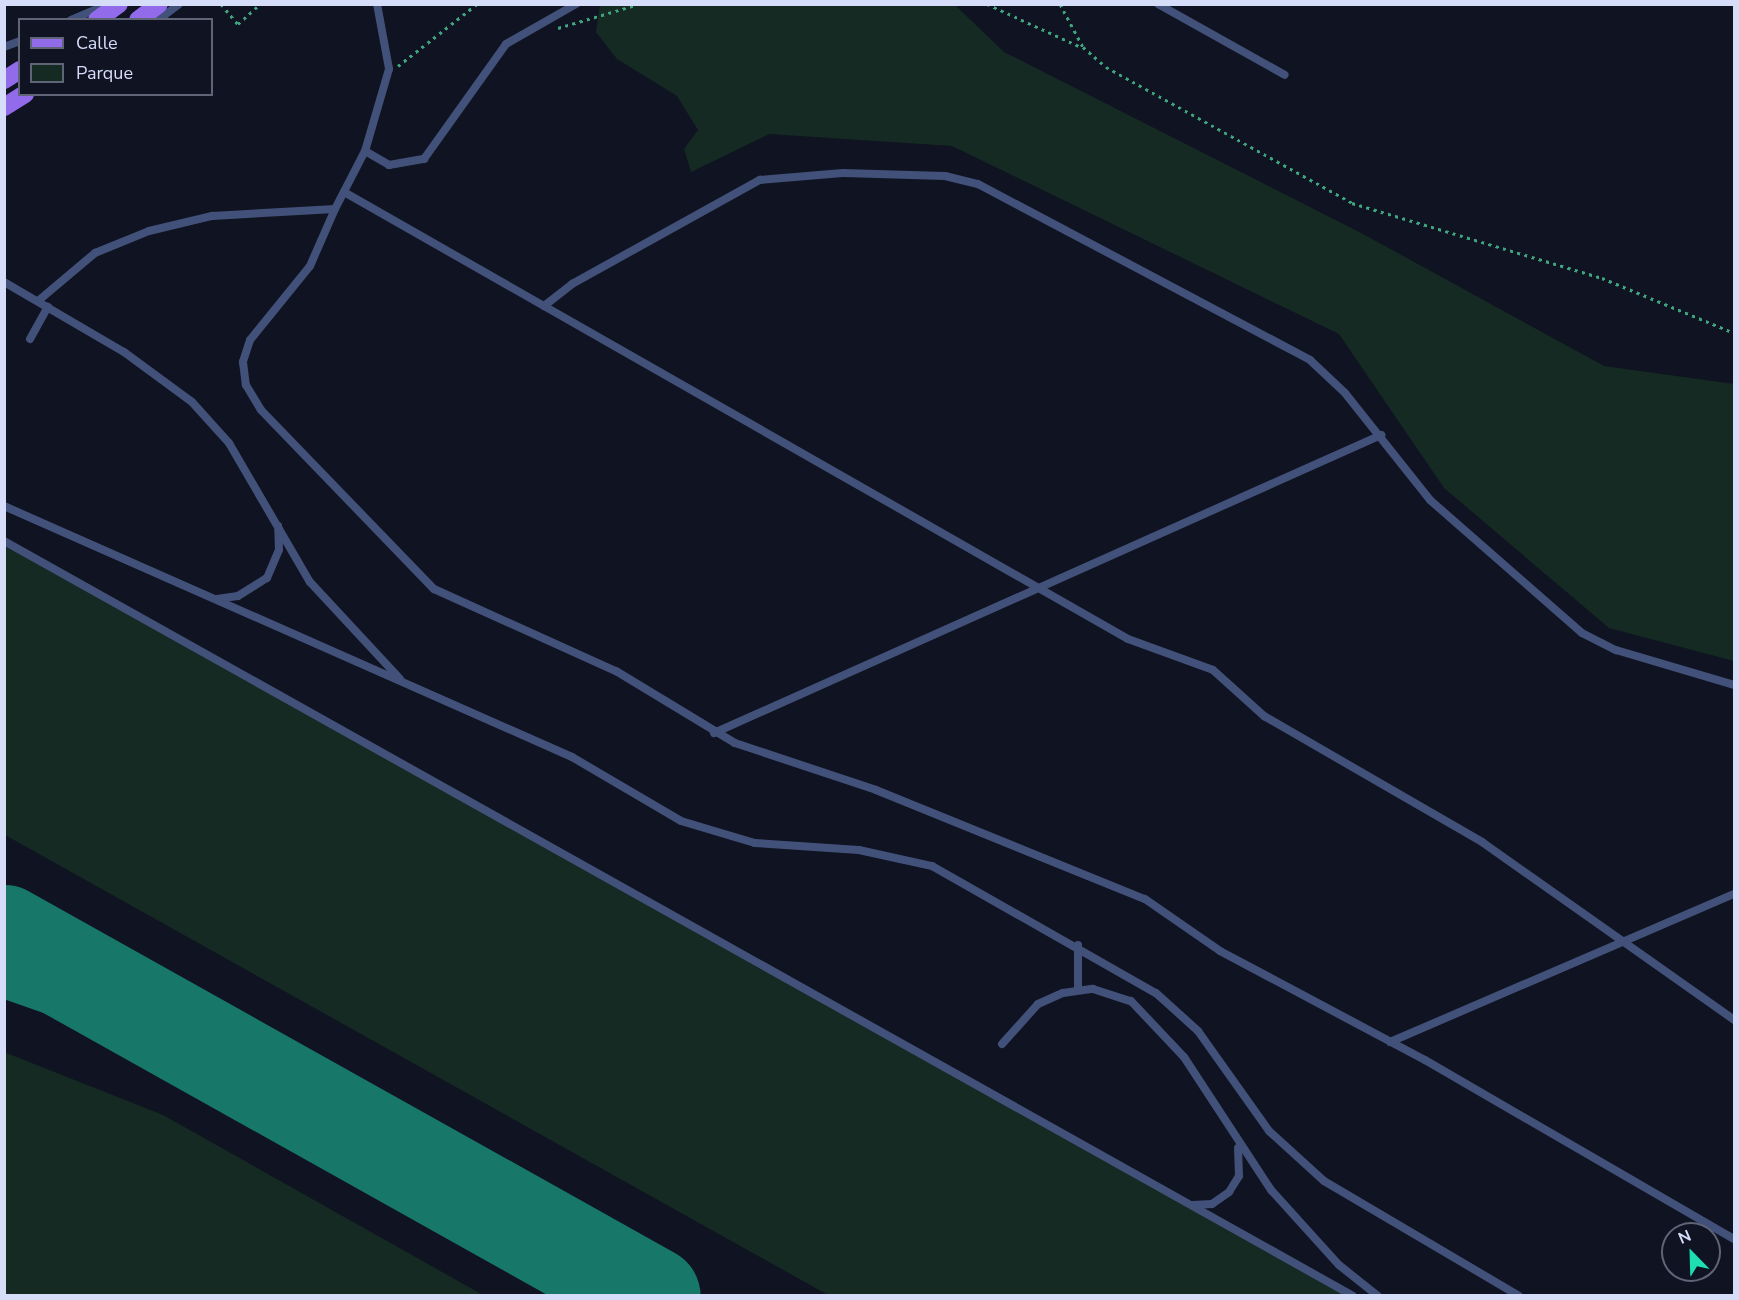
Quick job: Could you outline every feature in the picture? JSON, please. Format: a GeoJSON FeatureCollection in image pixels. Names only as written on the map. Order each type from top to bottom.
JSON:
{"type":"FeatureCollection","features":[{"type":"Feature","properties":{"kind":"main road"},"geometry":{"type":"LineString","coordinates":[[100,18],[120,4]]}},
{"type":"Feature","properties":{"kind":"main road"},"geometry":{"type":"LineString","coordinates":[[141,18],[159,4]]}},
{"type":"Feature","properties":{"kind":"main road"},"geometry":{"type":"LineString","coordinates":[[4,80],[18,71]]}},
{"type":"Feature","properties":{"kind":"main road"},"geometry":{"type":"LineString","coordinates":[[4,107],[22,96]]}},
{"type":"Feature","properties":{"kind":"lane"},"geometry":{"type":"LineString","coordinates":[[76,18],[112,4]]}},
{"type":"Feature","properties":{"kind":"lane"},"geometry":{"type":"LineString","coordinates":[[161,18],[179,4]]}},
{"type":"Feature","properties":{"kind":"lane"},"geometry":{"type":"LineString","coordinates":[[377,4],[389,69],[365,151],[335,209],[310,266],[244,351],[246,384],[257,404],[435,589],[616,672],[714,733],[1096,876],[1145,899],[1278,984],[1390,1042],[1734,1239]]}},
{"type":"Feature","properties":{"kind":"lane"},"geometry":{"type":"LineString","coordinates":[[365,151],[389,165],[424,159],[488,64],[526,31],[576,4]]}},
{"type":"Feature","properties":{"kind":"lane"},"geometry":{"type":"LineString","coordinates":[[1158,4],[1285,75]]}},
{"type":"Feature","properties":{"kind":"lane"},"geometry":{"type":"LineString","coordinates":[[544,306],[572,284],[760,180],[843,173],[963,179],[998,192],[1301,354],[1331,378],[1381,435],[1430,500],[1582,633],[1616,650],[1734,685]]}},
{"type":"Feature","properties":{"kind":"lane"},"geometry":{"type":"LineString","coordinates":[[344,192],[1152,652],[1213,670],[1264,716],[1482,842],[1734,1020]]}},
{"type":"Feature","properties":{"kind":"lane"},"geometry":{"type":"LineString","coordinates":[[38,301],[95,253],[149,231],[212,216],[335,209]]}},
{"type":"Feature","properties":{"kind":"lane"},"geometry":{"type":"LineString","coordinates":[[4,282],[165,378],[192,402],[229,443],[336,615],[404,683]]}},
{"type":"Feature","properties":{"kind":"lane"},"geometry":{"type":"LineString","coordinates":[[30,339],[48,307]]}},
{"type":"Feature","properties":{"kind":"lane"},"geometry":{"type":"LineString","coordinates":[[714,733],[1381,435]]}},
{"type":"Feature","properties":{"kind":"lane"},"geometry":{"type":"LineString","coordinates":[[4,506],[572,758],[681,821],[755,843],[859,850],[932,866],[1078,945],[1156,993],[1198,1031],[1269,1131],[1323,1181],[1520,1296]]}},
{"type":"Feature","properties":{"kind":"lane"},"geometry":{"type":"LineString","coordinates":[[216,600],[238,596],[267,578],[279,550],[278,524]]}},
{"type":"Feature","properties":{"kind":"lane"},"geometry":{"type":"LineString","coordinates":[[4,541],[1353,1296]]}},
{"type":"Feature","properties":{"kind":"lane"},"geometry":{"type":"LineString","coordinates":[[1390,1042],[1734,894]]}},
{"type":"Feature","properties":{"kind":"lane"},"geometry":{"type":"LineString","coordinates":[[1078,945],[1078,989]]}},
{"type":"Feature","properties":{"kind":"lane"},"geometry":{"type":"LineString","coordinates":[[1002,1044],[1038,1004],[1078,989],[1131,1001],[1153,1019],[1270,1190],[1340,1265],[1378,1296]]}},
{"type":"Feature","properties":{"kind":"lane"},"geometry":{"type":"LineString","coordinates":[[1191,1205],[1212,1204],[1229,1192],[1241,1164],[1238,1144]]}},
{"type":"Feature","properties":{"kind":"path"},"geometry":{"type":"LineString","coordinates":[[221,4],[238,24],[260,4]]}},
{"type":"Feature","properties":{"kind":"path"},"geometry":{"type":"LineString","coordinates":[[389,69],[412,58],[477,4]]}},
{"type":"Feature","properties":{"kind":"path"},"geometry":{"type":"LineString","coordinates":[[526,31],[602,19],[639,4]]}},
{"type":"Feature","properties":{"kind":"path"},"geometry":{"type":"LineString","coordinates":[[987,4],[1083,47],[1107,67],[1352,204],[1602,278],[1734,333]]}},
{"type":"Feature","properties":{"kind":"path"},"geometry":{"type":"LineString","coordinates":[[1060,4],[1083,47]]}},
{"type":"Feature","properties":{"kind":"green space"},"geometry":{"type":"Polygon","coordinates":[[[600,5],[955,5],[1004,52],[1363,234],[1604,366],[1734,384],[1734,661],[1609,628],[1444,488],[1339,334],[952,146],[769,134],[691,172],[684,149],[698,130],[677,96],[617,59],[596,32],[600,5]]]}},
{"type":"Feature","properties":{"kind":"green space"},"geometry":{"type":"Polygon","coordinates":[[[4,541],[1353,1295],[828,1295],[5,835],[4,541]]]}},
{"type":"Feature","properties":{"kind":"green space"},"geometry":{"type":"Polygon","coordinates":[[[4,1052],[163,1115],[483,1295],[5,1295],[4,1052]]]}},
{"type":"Feature","properties":{"kind":"taxiway"},"geometry":{"type":"LineString","coordinates":[[4,978],[215,1052]]}},
{"type":"Feature","properties":{"kind":"runway"},"geometry":{"type":"LineString","coordinates":[[4,934],[651,1296]]}}]}
